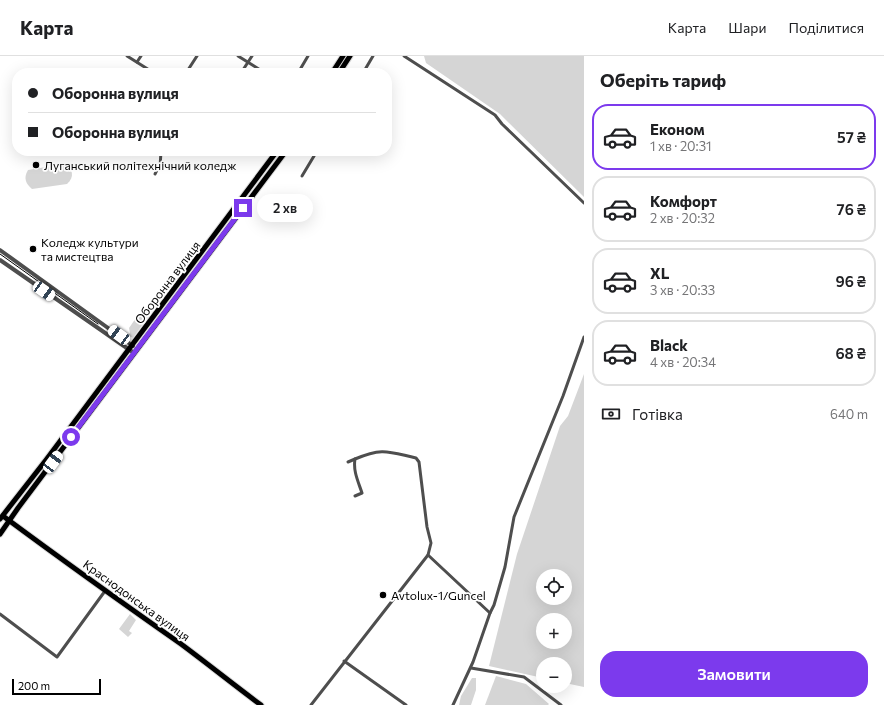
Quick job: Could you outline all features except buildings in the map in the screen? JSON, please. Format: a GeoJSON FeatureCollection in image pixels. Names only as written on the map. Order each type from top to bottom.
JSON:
{"type":"FeatureCollection","features":[{"type":"Feature","properties":{"kind":"main road"},"geometry":{"type":"LineString","coordinates":[[335,68],[343,56]]}},
{"type":"Feature","properties":{"kind":"main road"},"geometry":{"type":"LineString","coordinates":[[342,68],[350,56]]}},
{"type":"Feature","properties":{"kind":"main road","name":"Оборонна вулиця"},"geometry":{"type":"LineString","coordinates":[[0,534],[273,156]]}},
{"type":"Feature","properties":{"kind":"main road","name":"Оборонна вулиця"},"geometry":{"type":"LineString","coordinates":[[1,516],[133,349],[282,156]]}},
{"type":"Feature","properties":{"kind":"main road","name":"Краснодонська вулиця"},"geometry":{"type":"LineString","coordinates":[[1,516],[9,520],[105,591],[181,644],[261,705]]}},
{"type":"Feature","properties":{"kind":"street"},"geometry":{"type":"LineString","coordinates":[[127,56],[146,68]]}},
{"type":"Feature","properties":{"kind":"street"},"geometry":{"type":"LineString","coordinates":[[137,62],[141,56]]}},
{"type":"Feature","properties":{"kind":"street"},"geometry":{"type":"LineString","coordinates":[[189,68],[197,56]]}},
{"type":"Feature","properties":{"kind":"street"},"geometry":{"type":"LineString","coordinates":[[238,56],[257,68]]}},
{"type":"Feature","properties":{"kind":"street"},"geometry":{"type":"LineString","coordinates":[[244,68],[252,56]]}},
{"type":"Feature","properties":{"kind":"street"},"geometry":{"type":"LineString","coordinates":[[301,68],[308,56]]}},
{"type":"Feature","properties":{"kind":"street"},"geometry":{"type":"LineString","coordinates":[[367,68],[373,56]]}},
{"type":"Feature","properties":{"kind":"street"},"geometry":{"type":"LineString","coordinates":[[404,56],[495,115],[502,124],[584,203]]}},
{"type":"Feature","properties":{"kind":"street"},"geometry":{"type":"LineString","coordinates":[[155,174],[160,168],[161,156]]}},
{"type":"Feature","properties":{"kind":"street"},"geometry":{"type":"LineString","coordinates":[[302,176],[314,156]]}},
{"type":"Feature","properties":{"kind":"street"},"geometry":{"type":"LineString","coordinates":[[0,250],[97,319],[133,349]]}},
{"type":"Feature","properties":{"kind":"street"},"geometry":{"type":"LineString","coordinates":[[0,260],[93,325],[133,349]]}},
{"type":"Feature","properties":{"kind":"street"},"geometry":{"type":"LineString","coordinates":[[93,325],[97,319]]}},
{"type":"Feature","properties":{"kind":"street"},"geometry":{"type":"LineString","coordinates":[[453,705],[471,668],[494,605],[506,567],[514,517],[564,396],[584,337]]}},
{"type":"Feature","properties":{"kind":"street"},"geometry":{"type":"LineString","coordinates":[[311,705],[428,555],[432,542],[427,527],[419,462],[416,458],[380,451],[370,452],[348,462]]}},
{"type":"Feature","properties":{"kind":"street"},"geometry":{"type":"LineString","coordinates":[[355,459],[355,472],[362,493],[355,496]]}},
{"type":"Feature","properties":{"kind":"street"},"geometry":{"type":"LineString","coordinates":[[428,555],[490,613]]}},
{"type":"Feature","properties":{"kind":"street"},"geometry":{"type":"LineString","coordinates":[[0,614],[57,657],[105,591]]}},
{"type":"Feature","properties":{"kind":"street"},"geometry":{"type":"LineString","coordinates":[[344,661],[406,705]]}},
{"type":"Feature","properties":{"kind":"street"},"geometry":{"type":"LineString","coordinates":[[471,668],[524,677],[561,705]]}},
{"type":"Feature","properties":{"kind":"shaded area"},"geometry":{"type":"Polygon","coordinates":[[[424,56],[584,56],[584,197],[500,114],[426,63],[424,56]]]}},
{"type":"Feature","properties":{"kind":"shaded area"},"geometry":{"type":"Polygon","coordinates":[[[64,164],[71,170],[72,173],[70,181],[67,184],[32,189],[28,185],[25,178],[28,170],[64,164]]]}},
{"type":"Feature","properties":{"kind":"shaded area"},"geometry":{"type":"Polygon","coordinates":[[[147,309],[152,311],[133,338],[128,335],[130,333],[129,328],[138,315],[145,312],[147,309]]]}},
{"type":"Feature","properties":{"kind":"shaded area"},"geometry":{"type":"Polygon","coordinates":[[[584,374],[584,687],[572,684],[572,657],[536,657],[536,676],[489,666],[517,554],[560,426],[568,416],[584,374]]]}},
{"type":"Feature","properties":{"kind":"shaded area"},"geometry":{"type":"Polygon","coordinates":[[[130,614],[136,620],[129,631],[132,633],[128,637],[119,629],[130,614]]]}},
{"type":"Feature","properties":{"kind":"shaded area"},"geometry":{"type":"Polygon","coordinates":[[[496,676],[526,684],[549,704],[548,705],[485,705],[496,676]]]}},
{"type":"Feature","properties":{"kind":"shaded area"},"geometry":{"type":"Polygon","coordinates":[[[472,678],[476,678],[476,690],[471,705],[459,705],[461,696],[472,678]]]}},
{"type":"Feature","properties":{"kind":"tram line"},"geometry":{"type":"LineString","coordinates":[[0,254],[98,324]]}},
{"type":"Feature","properties":{"kind":"place","name":"Луганський політехнічний коледж"},"geometry":{"type":"Point","coordinates":[36,165]}},
{"type":"Feature","properties":{"kind":"place","name":"Коледж культури та мистецтва"},"geometry":{"type":"Point","coordinates":[33,249]}},
{"type":"Feature","properties":{"kind":"place","name":"Avtolux-1/Guncel"},"geometry":{"type":"Point","coordinates":[383,595]}},
{"type":"Feature","properties":{"kind":"route"},"geometry":{"type":"LineString","coordinates":[[71,437],[243,208]]}}]}
